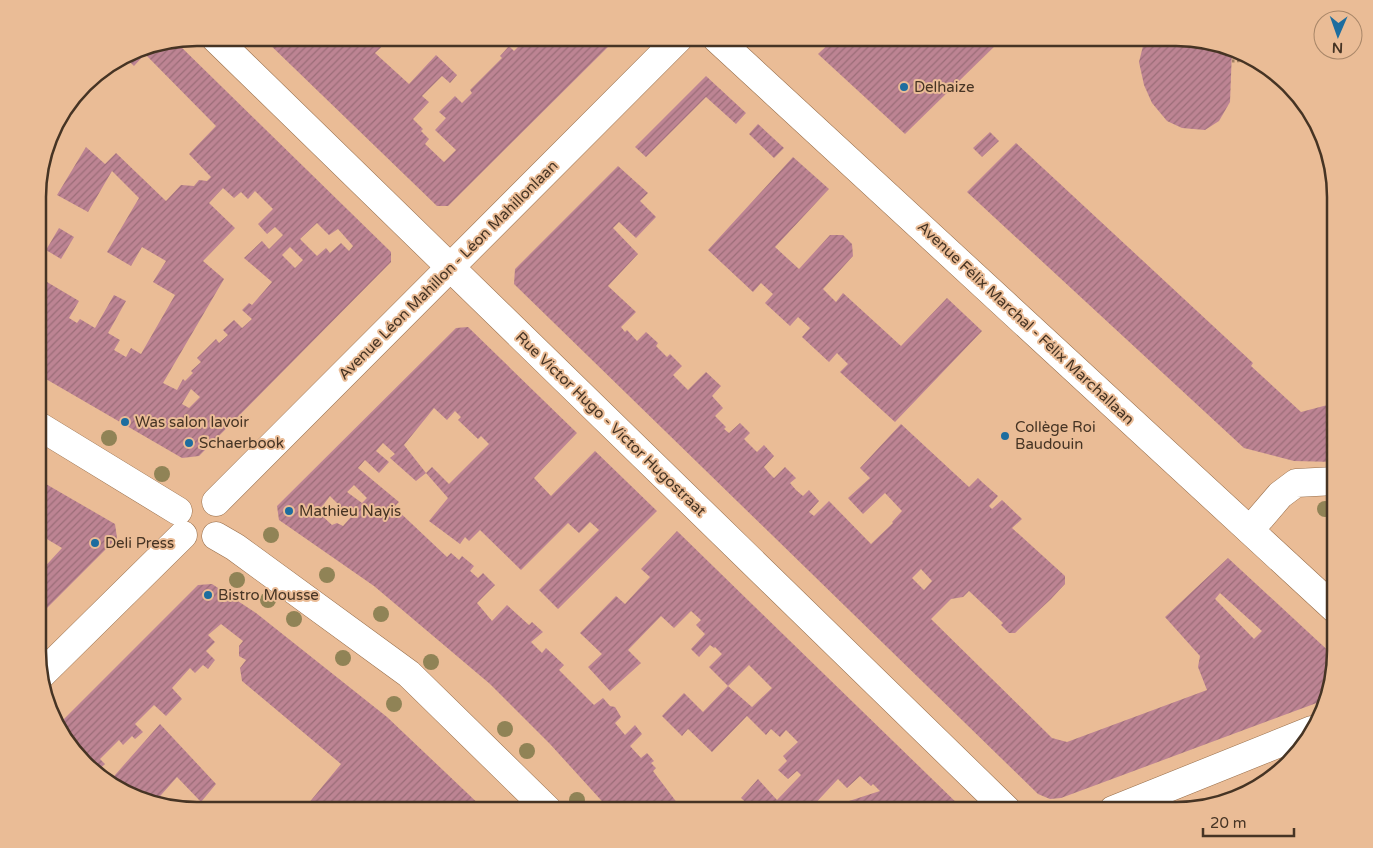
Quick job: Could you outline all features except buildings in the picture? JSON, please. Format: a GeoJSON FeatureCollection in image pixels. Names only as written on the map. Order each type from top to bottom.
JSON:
{"type":"FeatureCollection","features":[{"type":"Feature","properties":{"kind":"street","name":"Avenue Félix Marchal - Félix Marchallaan"},"geometry":{"type":"LineString","coordinates":[[725,46],[1326,601]]}},
{"type":"Feature","properties":{"kind":"street","name":"Rue Victor Hugo - Victor Hugostraat"},"geometry":{"type":"LineString","coordinates":[[224,47],[998,801]]}},
{"type":"Feature","properties":{"kind":"street","name":"Avenue Léon Mahillon - Léon Mahillonlaan"},"geometry":{"type":"LineString","coordinates":[[216,502],[671,47]]}},
{"type":"Feature","properties":{"kind":"street"},"geometry":{"type":"LineString","coordinates":[[46,431],[181,523],[190,540],[198,542],[210,541],[216,536],[223,525],[224,517],[216,502],[205,496],[193,497],[182,504],[181,523],[48,668]]}},
{"type":"Feature","properties":{"kind":"street"},"geometry":{"type":"LineString","coordinates":[[1250,530],[1280,495],[1296,483],[1326,481]]}},
{"type":"Feature","properties":{"kind":"street"},"geometry":{"type":"LineString","coordinates":[[216,536],[235,547],[409,674],[539,802]]}},
{"type":"Feature","properties":{"kind":"street"},"geometry":{"type":"LineString","coordinates":[[1135,801],[1302,734]]}},
{"type":"Feature","properties":{"kind":"path"},"geometry":{"type":"LineString","coordinates":[[1232,61],[1239,61]]}},
{"type":"Feature","properties":{"kind":"place","name":"Delhaize"},"geometry":{"type":"Point","coordinates":[904,87]}},
{"type":"Feature","properties":{"kind":"place","name":"Was salon lavoir"},"geometry":{"type":"Point","coordinates":[125,422]}},
{"type":"Feature","properties":{"kind":"place","name":"Collège Roi Baudouin"},"geometry":{"type":"Point","coordinates":[1005,436]}},
{"type":"Feature","properties":{"kind":"place","name":"Schaerbook"},"geometry":{"type":"Point","coordinates":[189,443]}},
{"type":"Feature","properties":{"kind":"place","name":"Mathieu Nayis"},"geometry":{"type":"Point","coordinates":[289,511]}},
{"type":"Feature","properties":{"kind":"place","name":"Deli Press"},"geometry":{"type":"Point","coordinates":[95,543]}},
{"type":"Feature","properties":{"kind":"place","name":"Bistro Mousse"},"geometry":{"type":"Point","coordinates":[208,595]}}]}
